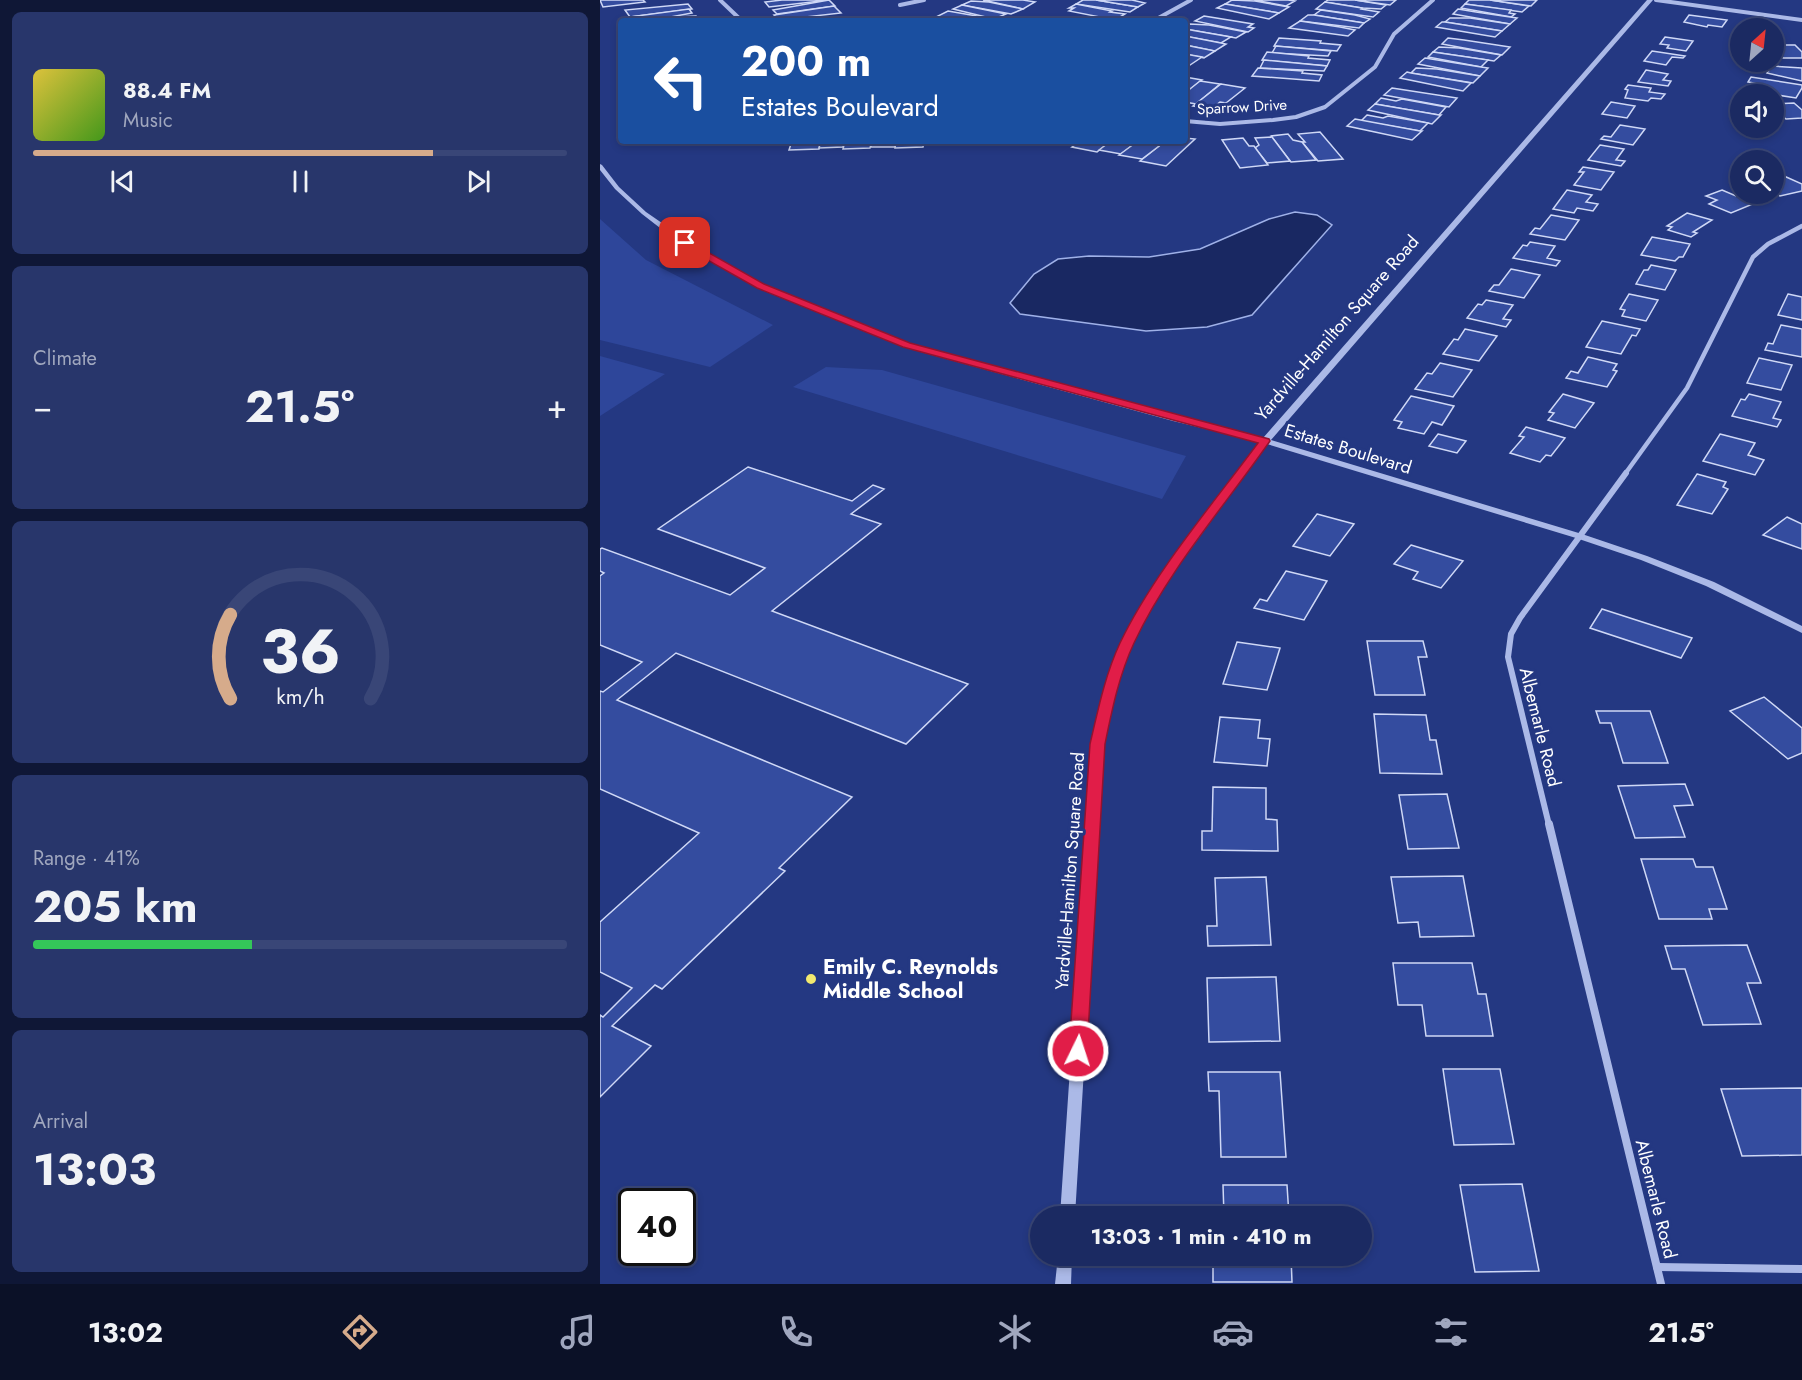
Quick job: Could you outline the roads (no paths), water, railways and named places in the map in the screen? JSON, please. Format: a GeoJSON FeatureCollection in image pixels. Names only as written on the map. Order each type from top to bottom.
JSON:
{"type":"FeatureCollection","features":[{"type":"Feature","properties":{"kind":"street"},"geometry":{"type":"LineString","coordinates":[[720,0],[739,18]]}},
{"type":"Feature","properties":{"kind":"street"},"geometry":{"type":"LineString","coordinates":[[900,4],[924,0]]}},
{"type":"Feature","properties":{"kind":"street"},"geometry":{"type":"LineString","coordinates":[[1158,18],[1191,0]]}},
{"type":"Feature","properties":{"kind":"street","name":"Sparrow Drive"},"geometry":{"type":"LineString","coordinates":[[1188,121],[1220,124],[1273,120],[1296,117],[1325,107],[1375,67],[1394,34],[1433,0]]}},
{"type":"Feature","properties":{"kind":"street","name":"Yardville-Hamilton Square Road"},"geometry":{"type":"LineString","coordinates":[[1068,1206],[1098,744],[1107,696],[1126,644],[1151,597],[1265,441],[1650,0]]}},
{"type":"Feature","properties":{"kind":"street"},"geometry":{"type":"LineString","coordinates":[[1656,0],[1802,20]]}},
{"type":"Feature","properties":{"kind":"street","name":"Estates Boulevard"},"geometry":{"type":"LineString","coordinates":[[600,166],[617,188],[644,213],[685,243],[760,286],[906,345],[1265,441],[1580,536],[1710,584],[1802,630]]}},
{"type":"Feature","properties":{"kind":"street","name":"Albemarle Road"},"geometry":{"type":"LineString","coordinates":[[1661,1284],[1508,657],[1511,634],[1520,618],[1687,388],[1753,257],[1768,244],[1802,226]]}},
{"type":"Feature","properties":{"kind":"street"},"geometry":{"type":"LineString","coordinates":[[1063,1284],[1064,1266]]}},
{"type":"Feature","properties":{"kind":"street"},"geometry":{"type":"LineString","coordinates":[[1657,1267],[1802,1269]]}},
{"type":"Feature","properties":{"kind":"place","name":"Emily C. Reynolds Middle School"},"geometry":{"type":"Point","coordinates":[811,979]}}]}
